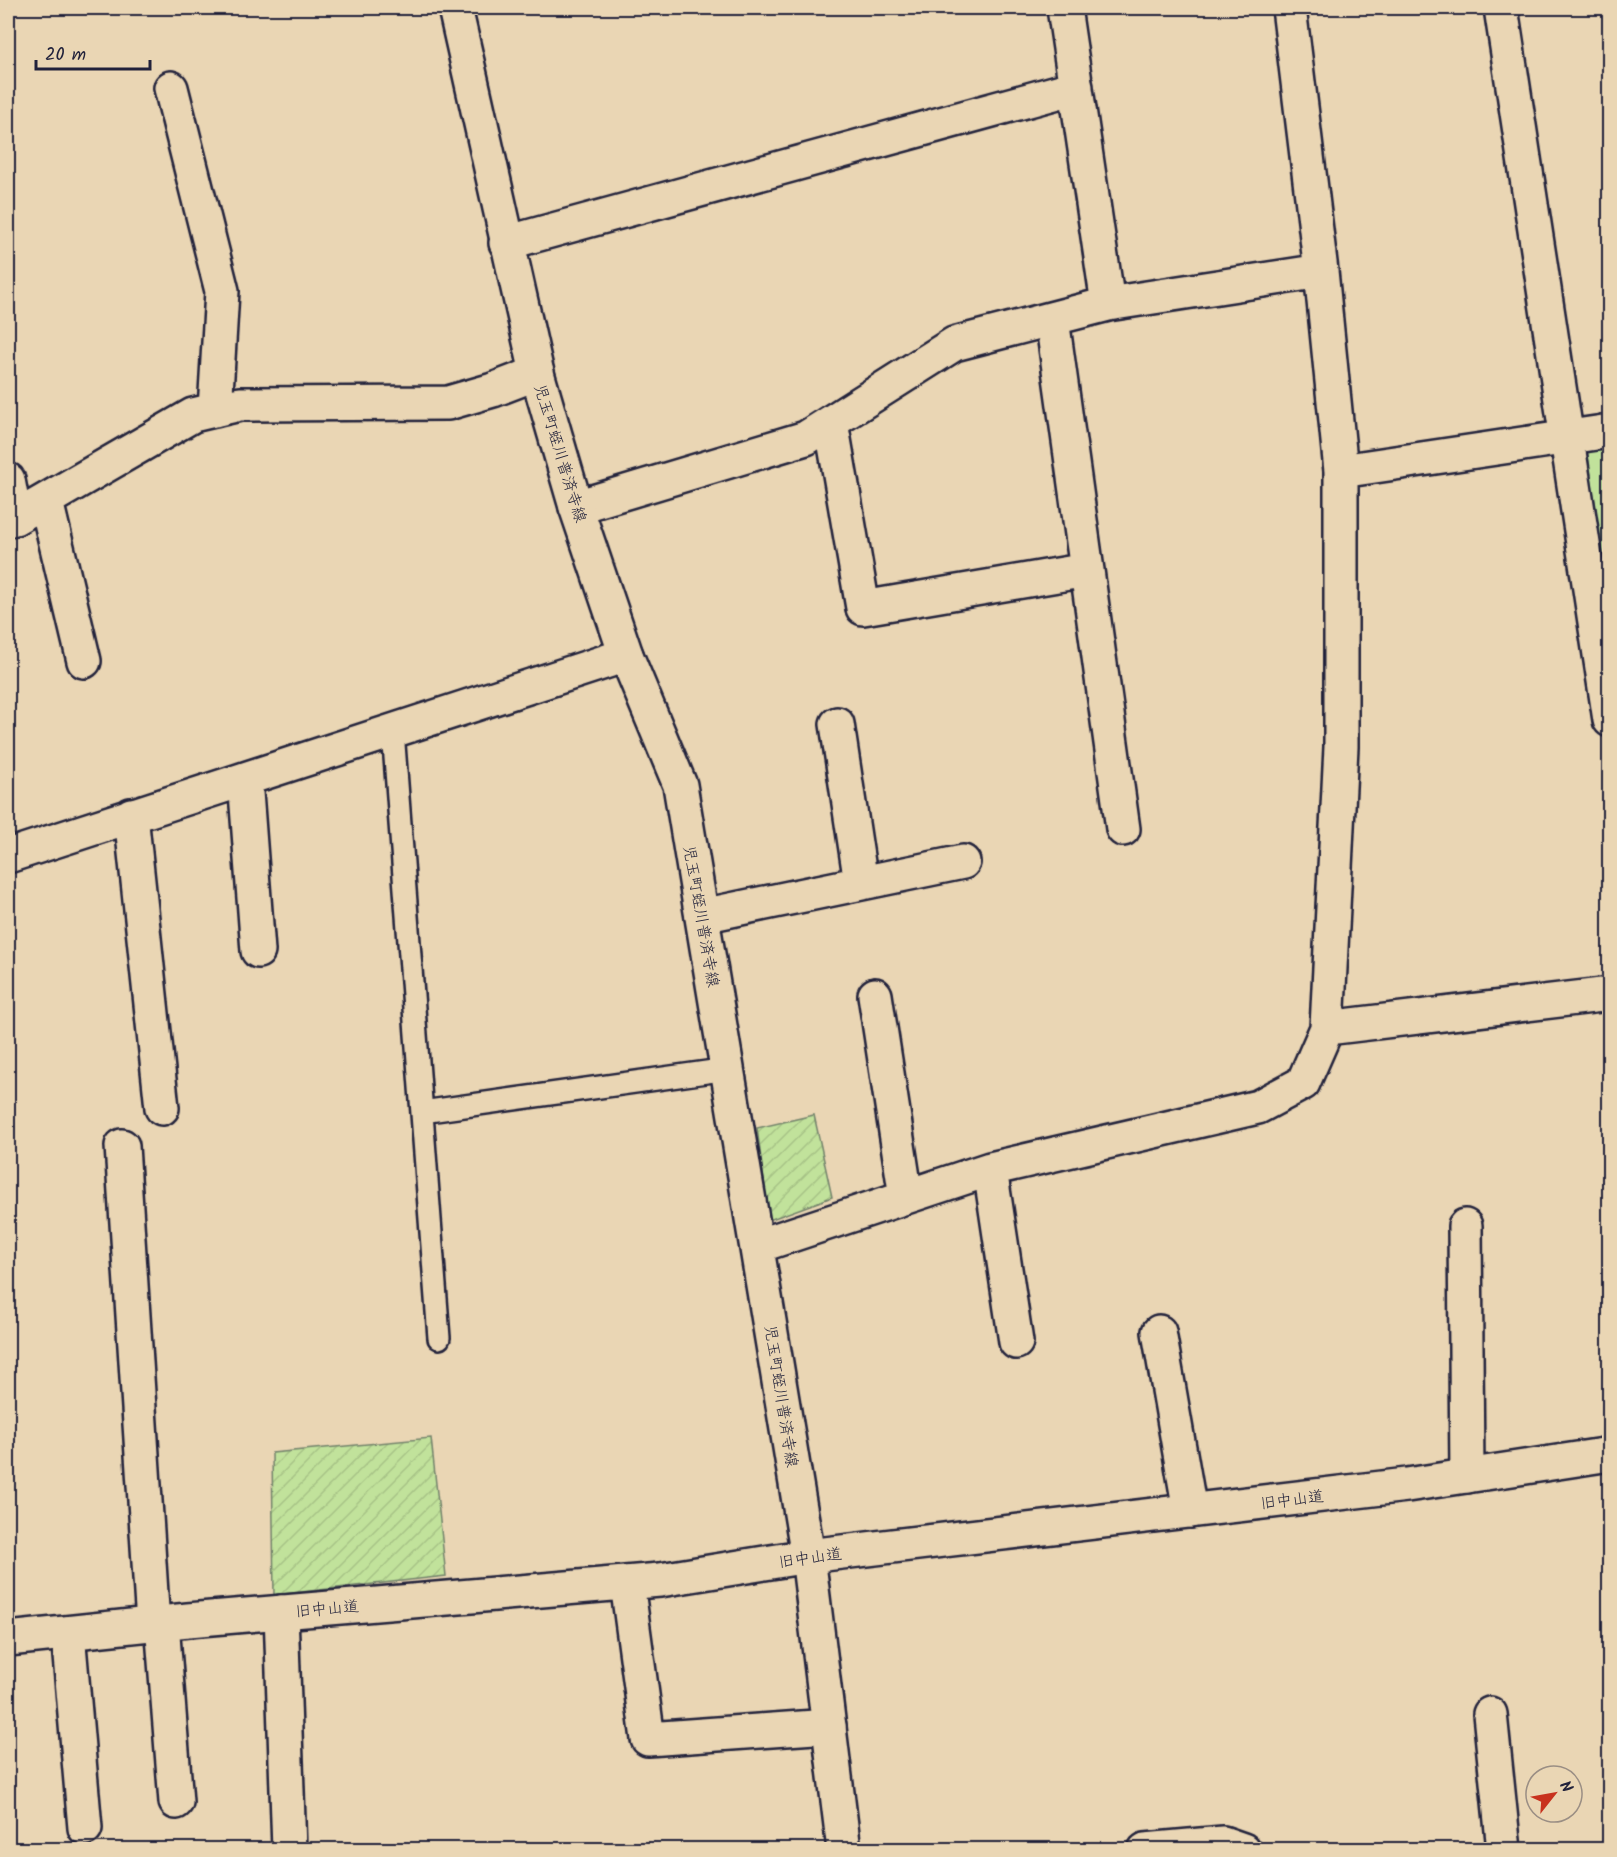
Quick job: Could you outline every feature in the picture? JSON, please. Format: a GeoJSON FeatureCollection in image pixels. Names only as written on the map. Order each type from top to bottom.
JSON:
{"type":"FeatureCollection","features":[{"type":"Feature","properties":{"kind":"street","name":"児玉町蛭川普済寺線"},"geometry":{"type":"LineString","coordinates":[[455,8],[537,373],[576,507],[626,655],[680,785],[808,1556],[844,1850]]}},
{"type":"Feature","properties":{"kind":"street"},"geometry":{"type":"LineString","coordinates":[[1064,8],[1108,304]]}},
{"type":"Feature","properties":{"kind":"street"},"geometry":{"type":"LineString","coordinates":[[758,1246],[990,1169],[1258,1107],[1303,1083],[1327,1028],[1341,747],[1341,471],[1321,271],[1289,8]]}},
{"type":"Feature","properties":{"kind":"street"},"geometry":{"type":"LineString","coordinates":[[1501,8],[1610,720]]}},
{"type":"Feature","properties":{"kind":"street"},"geometry":{"type":"LineString","coordinates":[[506,243],[1076,87]]}},
{"type":"Feature","properties":{"kind":"street"},"geometry":{"type":"LineString","coordinates":[[171,88],[222,291],[215,410]]}},
{"type":"Feature","properties":{"kind":"street"},"geometry":{"type":"LineString","coordinates":[[576,507],[806,438],[954,344],[1108,304],[1321,271]]}},
{"type":"Feature","properties":{"kind":"street"},"geometry":{"type":"LineString","coordinates":[[1052,319],[1123,829]]}},
{"type":"Feature","properties":{"kind":"street"},"geometry":{"type":"LineString","coordinates":[[8,480],[11,519],[194,415],[240,404],[448,403],[493,390],[537,373]]}},
{"type":"Feature","properties":{"kind":"street"},"geometry":{"type":"LineString","coordinates":[[831,422],[863,608],[1087,570]]}},
{"type":"Feature","properties":{"kind":"street"},"geometry":{"type":"LineString","coordinates":[[1341,471],[1610,431]]}},
{"type":"Feature","properties":{"kind":"street"},"geometry":{"type":"LineString","coordinates":[[46,501],[84,661]]}},
{"type":"Feature","properties":{"kind":"street"},"geometry":{"type":"LineString","coordinates":[[8,856],[626,655]]}},
{"type":"Feature","properties":{"kind":"street"},"geometry":{"type":"LineString","coordinates":[[837,724],[861,883]]}},
{"type":"Feature","properties":{"kind":"street"},"geometry":{"type":"LineString","coordinates":[[245,778],[258,951]]}},
{"type":"Feature","properties":{"kind":"street"},"geometry":{"type":"LineString","coordinates":[[131,815],[162,1108]]}},
{"type":"Feature","properties":{"kind":"street"},"geometry":{"type":"LineString","coordinates":[[702,916],[963,862]]}},
{"type":"Feature","properties":{"kind":"street"},"geometry":{"type":"LineString","coordinates":[[1327,1028],[1610,994]]}},
{"type":"Feature","properties":{"kind":"street"},"geometry":{"type":"LineString","coordinates":[[875,995],[906,1197]]}},
{"type":"Feature","properties":{"kind":"street"},"geometry":{"type":"LineString","coordinates":[[122,1146],[157,1623],[176,1802]]}},
{"type":"Feature","properties":{"kind":"street"},"geometry":{"type":"LineString","coordinates":[[990,1169],[1016,1342]]}},
{"type":"Feature","properties":{"kind":"street"},"geometry":{"type":"LineString","coordinates":[[1465,1226],[1467,1476]]}},
{"type":"Feature","properties":{"kind":"street"},"geometry":{"type":"LineString","coordinates":[[1159,1332],[1191,1511]]}},
{"type":"Feature","properties":{"kind":"street","name":"旧中山道"},"geometry":{"type":"LineString","coordinates":[[8,1639],[157,1623],[627,1583],[808,1556],[1467,1476],[1610,1454]]}},
{"type":"Feature","properties":{"kind":"street"},"geometry":{"type":"LineString","coordinates":[[627,1583],[648,1739],[829,1726]]}},
{"type":"Feature","properties":{"kind":"street"},"geometry":{"type":"LineString","coordinates":[[282,1612],[289,1850]]}},
{"type":"Feature","properties":{"kind":"street"},"geometry":{"type":"LineString","coordinates":[[68,1633],[85,1828]]}},
{"type":"Feature","properties":{"kind":"street"},"geometry":{"type":"LineString","coordinates":[[1490,1714],[1504,1850]]}},
{"type":"Feature","properties":{"kind":"street"},"geometry":{"type":"LineString","coordinates":[[1145,1850],[1223,1843],[1243,1850]]}},
{"type":"Feature","properties":{"kind":"lane"},"geometry":{"type":"LineString","coordinates":[[393,731],[439,1338]]}},
{"type":"Feature","properties":{"kind":"lane"},"geometry":{"type":"LineString","coordinates":[[422,1112],[728,1069]]}},
{"type":"Feature","properties":{"kind":"green space"},"geometry":{"type":"Polygon","coordinates":[[[1609,447],[1609,597],[1587,450],[1609,447]]]}},
{"type":"Feature","properties":{"kind":"green space"},"geometry":{"type":"Polygon","coordinates":[[[814,1115],[832,1197],[769,1220],[757,1128],[814,1115]]]}},
{"type":"Feature","properties":{"kind":"green space"},"geometry":{"type":"Polygon","coordinates":[[[431,1438],[446,1576],[274,1595],[272,1453],[431,1438]]]}}]}
